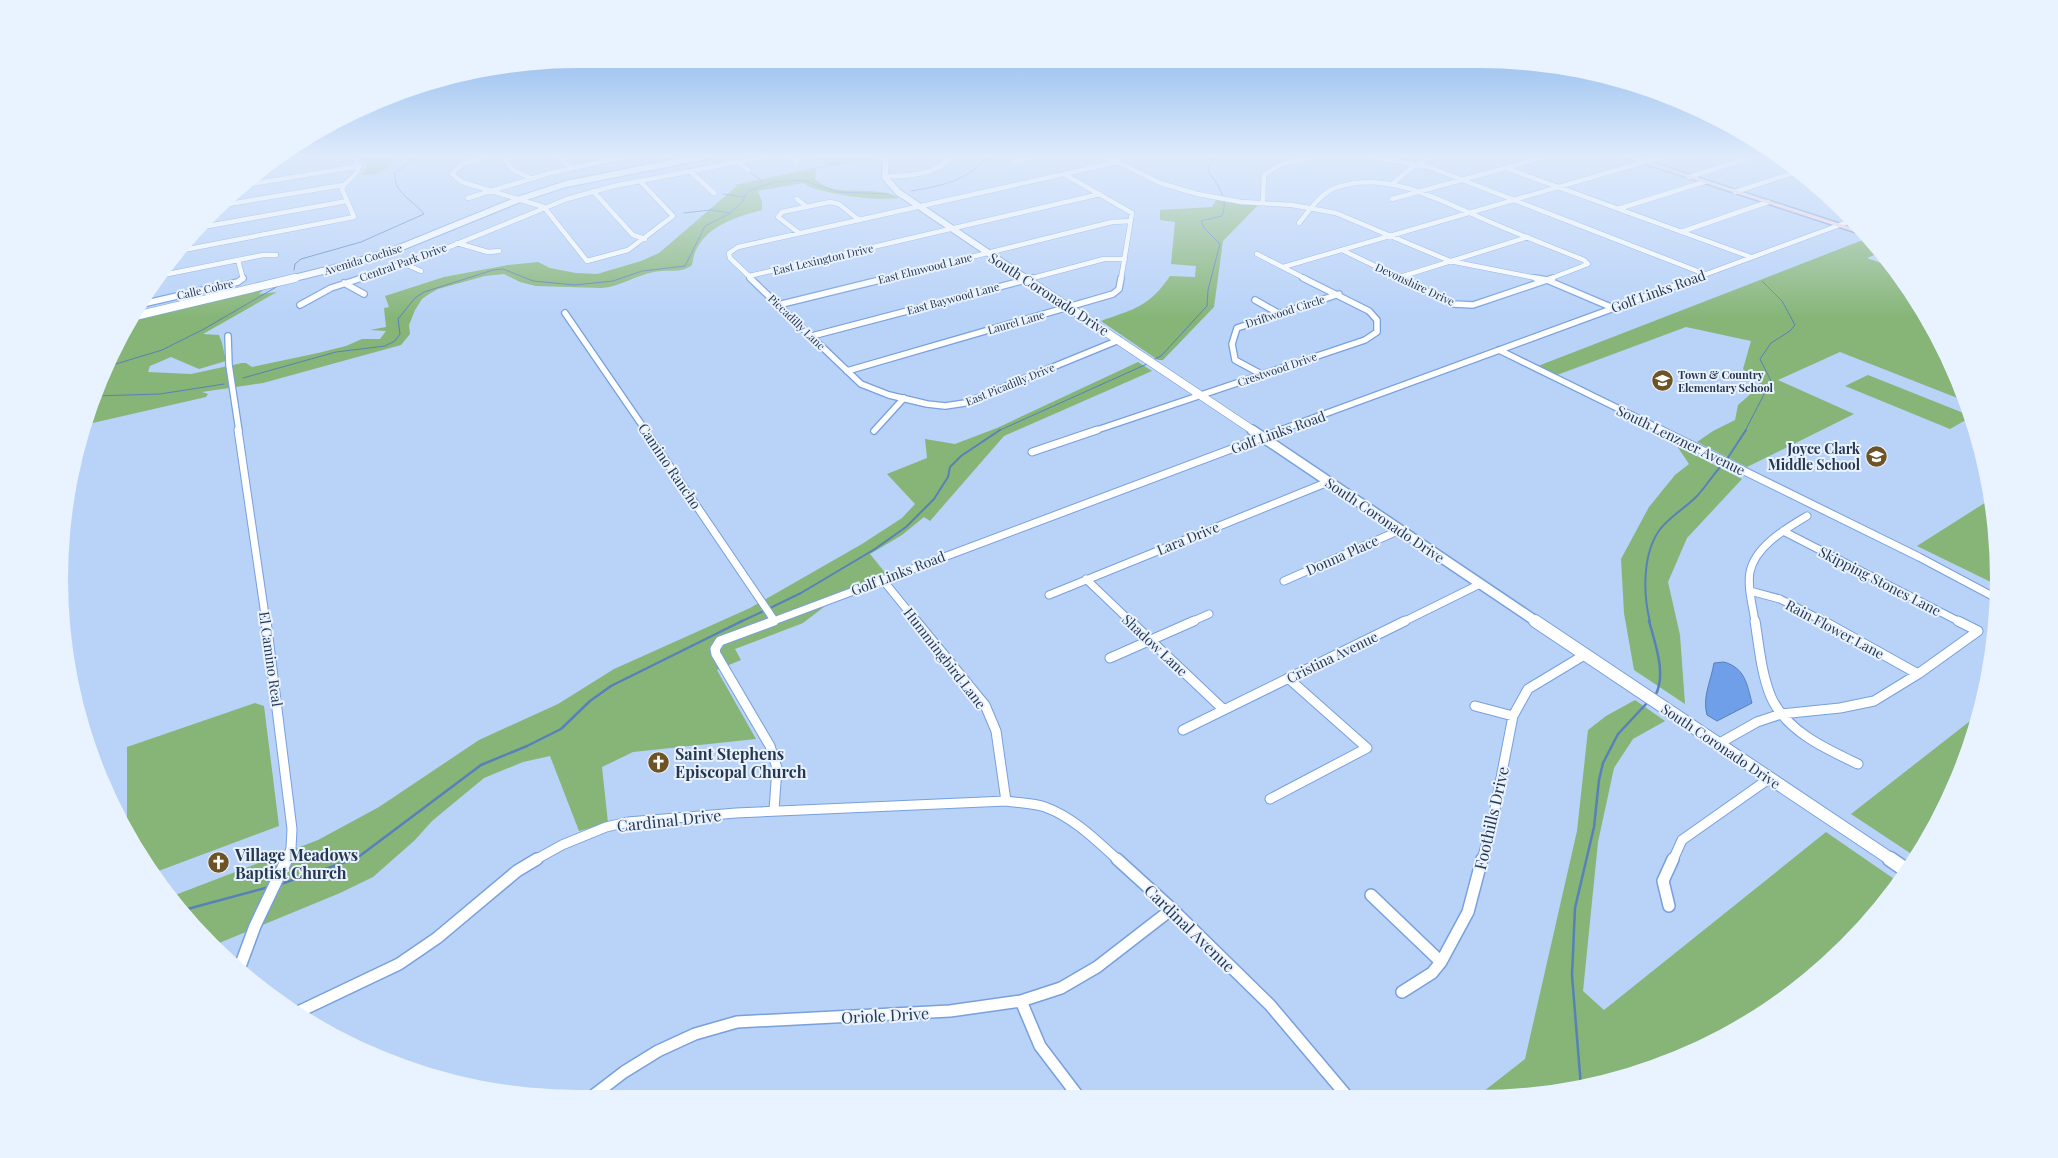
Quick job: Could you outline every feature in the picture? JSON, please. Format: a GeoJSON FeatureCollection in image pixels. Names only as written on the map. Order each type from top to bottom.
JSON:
{"type":"FeatureCollection","features":[{"type":"Feature","properties":{"kind":"main road"},"geometry":{"type":"LineString","coordinates":[[1792,210],[1853,230]]}},
{"type":"Feature","properties":{"kind":"street"},"geometry":{"type":"LineString","coordinates":[[209,226],[297,210]]}},
{"type":"Feature","properties":{"kind":"street"},"geometry":{"type":"LineString","coordinates":[[188,249],[350,219],[354,217],[351,210]]}},
{"type":"Feature","properties":{"kind":"street","name":"Avenida Cochise"},"geometry":{"type":"LineString","coordinates":[[144,310],[337,265],[385,250],[487,210]]}},
{"type":"Feature","properties":{"kind":"street","name":"Avenida Cochise"},"geometry":{"type":"LineString","coordinates":[[142,313],[339,267],[392,251],[489,210]]}},
{"type":"Feature","properties":{"kind":"street","name":"Central Park Drive"},"geometry":{"type":"LineString","coordinates":[[300,305],[331,288],[405,264],[537,210]]}},
{"type":"Feature","properties":{"kind":"street"},"geometry":{"type":"LineString","coordinates":[[546,210],[587,261],[628,250],[673,216],[667,210]]}},
{"type":"Feature","properties":{"kind":"street"},"geometry":{"type":"LineString","coordinates":[[610,210],[633,235],[645,239]]}},
{"type":"Feature","properties":{"kind":"street"},"geometry":{"type":"LineString","coordinates":[[792,210],[782,212],[778,217],[799,233],[906,210]]}},
{"type":"Feature","properties":{"kind":"street"},"geometry":{"type":"LineString","coordinates":[[846,210],[859,220]]}},
{"type":"Feature","properties":{"kind":"street","name":"South Coronado Drive"},"geometry":{"type":"LineString","coordinates":[[924,210],[1901,867]]}},
{"type":"Feature","properties":{"kind":"street","name":"East Lexington Drive"},"geometry":{"type":"LineString","coordinates":[[750,276],[1032,210]]}},
{"type":"Feature","properties":{"kind":"street"},"geometry":{"type":"LineString","coordinates":[[1129,210],[1132,214],[1131,221]]}},
{"type":"Feature","properties":{"kind":"street"},"geometry":{"type":"LineString","coordinates":[[1299,224],[1310,210]]}},
{"type":"Feature","properties":{"kind":"street"},"geometry":{"type":"LineString","coordinates":[[1320,210],[1350,218],[1450,261],[1547,280],[1613,308]]}},
{"type":"Feature","properties":{"kind":"street"},"geometry":{"type":"LineString","coordinates":[[1461,210],[1528,238]]}},
{"type":"Feature","properties":{"kind":"street"},"geometry":{"type":"LineString","coordinates":[[1283,267],[1479,210]]}},
{"type":"Feature","properties":{"kind":"street"},"geometry":{"type":"LineString","coordinates":[[1541,210],[1705,274]]}},
{"type":"Feature","properties":{"kind":"street"},"geometry":{"type":"LineString","coordinates":[[1621,210],[1751,257]]}},
{"type":"Feature","properties":{"kind":"street"},"geometry":{"type":"LineString","coordinates":[[1681,232],[1745,210]]}},
{"type":"Feature","properties":{"kind":"street","name":"East Elmwood Lane"},"geometry":{"type":"LineString","coordinates":[[778,305],[1112,222],[1131,221]]}},
{"type":"Feature","properties":{"kind":"street","name":"Laurel Lane"},"geometry":{"type":"LineString","coordinates":[[847,371],[1113,294],[1119,289],[1131,221]]}},
{"type":"Feature","properties":{"kind":"street","name":"Golf Links Road"},"geometry":{"type":"LineString","coordinates":[[774,810],[776,768],[770,746],[716,654],[715,649],[720,641],[1263,437],[1846,222]]}},
{"type":"Feature","properties":{"kind":"street","name":"Piccadilly Lane"},"geometry":{"type":"LineString","coordinates":[[799,233],[738,247],[729,253],[730,258],[868,389]]}},
{"type":"Feature","properties":{"kind":"street"},"geometry":{"type":"LineString","coordinates":[[1400,277],[1528,238]]}},
{"type":"Feature","properties":{"kind":"street","name":"Devonshire Drive"},"geometry":{"type":"LineString","coordinates":[[1342,250],[1454,304],[1464,306],[1473,305],[1547,280],[1588,264],[1584,260],[1528,238]]}},
{"type":"Feature","properties":{"kind":"street"},"geometry":{"type":"LineString","coordinates":[[457,243],[488,252],[499,251]]}},
{"type":"Feature","properties":{"kind":"street","name":"Crestwood Drive"},"geometry":{"type":"LineString","coordinates":[[1032,452],[1365,340],[1377,332],[1379,325],[1377,318],[1369,311],[1339,294],[1257,254]]}},
{"type":"Feature","properties":{"kind":"street"},"geometry":{"type":"LineString","coordinates":[[169,274],[238,260],[276,255]]}},
{"type":"Feature","properties":{"kind":"street","name":"East Baywood Lane"},"geometry":{"type":"LineString","coordinates":[[812,336],[1104,259],[1125,259]]}},
{"type":"Feature","properties":{"kind":"street","name":"Calle Cobre"},"geometry":{"type":"LineString","coordinates":[[150,301],[243,279],[238,260]]}},
{"type":"Feature","properties":{"kind":"street"},"geometry":{"type":"LineString","coordinates":[[405,264],[421,271]]}},
{"type":"Feature","properties":{"kind":"street"},"geometry":{"type":"LineString","coordinates":[[344,283],[364,294]]}},
{"type":"Feature","properties":{"kind":"street","name":"Driftwood Circle"},"geometry":{"type":"LineString","coordinates":[[1261,374],[1235,360],[1231,351],[1232,334],[1237,328],[1243,324],[1339,294]]}},
{"type":"Feature","properties":{"kind":"street"},"geometry":{"type":"LineString","coordinates":[[1255,300],[1278,313]]}},
{"type":"Feature","properties":{"kind":"street","name":"Camino Rancho"},"geometry":{"type":"LineString","coordinates":[[565,313],[774,620]]}},
{"type":"Feature","properties":{"kind":"street","name":"El Camino Real"},"geometry":{"type":"LineString","coordinates":[[228,336],[229,364],[258,562],[292,830],[291,848],[285,867],[255,926],[241,963]]}},
{"type":"Feature","properties":{"kind":"street","name":"East Picadilly Drive"},"geometry":{"type":"LineString","coordinates":[[868,389],[943,406],[965,403],[1119,340]]}},
{"type":"Feature","properties":{"kind":"street","name":"South Lenzner Avenue"},"geometry":{"type":"LineString","coordinates":[[1499,350],[1902,549],[1990,595]]}},
{"type":"Feature","properties":{"kind":"street"},"geometry":{"type":"LineString","coordinates":[[874,431],[904,398]]}},
{"type":"Feature","properties":{"kind":"street","name":"Lara Drive"},"geometry":{"type":"LineString","coordinates":[[1049,595],[1328,482]]}},
{"type":"Feature","properties":{"kind":"street"},"geometry":{"type":"LineString","coordinates":[[1807,516],[1783,531],[1761,552],[1750,571],[1750,591],[1768,691],[1781,714],[1819,745],[1858,764]]}},
{"type":"Feature","properties":{"kind":"street","name":"Donna Place"},"geometry":{"type":"LineString","coordinates":[[1284,581],[1400,530]]}},
{"type":"Feature","properties":{"kind":"street","name":"Skipping Stones Lane"},"geometry":{"type":"LineString","coordinates":[[1783,531],[1978,631],[1918,674]]}},
{"type":"Feature","properties":{"kind":"street","name":"Hummingbird Lane"},"geometry":{"type":"LineString","coordinates":[[882,580],[985,705],[996,731],[1006,801]]}},
{"type":"Feature","properties":{"kind":"street","name":"Shadow Lane"},"geometry":{"type":"LineString","coordinates":[[1086,580],[1224,710]]}},
{"type":"Feature","properties":{"kind":"street","name":"Cristina Avenue"},"geometry":{"type":"LineString","coordinates":[[1183,730],[1480,584]]}},
{"type":"Feature","properties":{"kind":"street","name":"Rain Flower Lane"},"geometry":{"type":"LineString","coordinates":[[1750,591],[1780,599],[1802,609],[1918,674]]}},
{"type":"Feature","properties":{"kind":"street"},"geometry":{"type":"LineString","coordinates":[[1110,658],[1209,614]]}},
{"type":"Feature","properties":{"kind":"street","name":"Foothills Drive"},"geometry":{"type":"LineString","coordinates":[[1402,992],[1432,972],[1441,962],[1468,912],[1494,819],[1500,776],[1513,716],[1528,689],[1586,654]]}},
{"type":"Feature","properties":{"kind":"street"},"geometry":{"type":"LineString","coordinates":[[1718,744],[1756,722],[1781,714],[1840,708],[1874,701],[1918,674]]}},
{"type":"Feature","properties":{"kind":"street"},"geometry":{"type":"LineString","coordinates":[[1270,799],[1366,748],[1288,678]]}},
{"type":"Feature","properties":{"kind":"street"},"geometry":{"type":"LineString","coordinates":[[1475,706],[1513,716]]}},
{"type":"Feature","properties":{"kind":"street"},"geometry":{"type":"LineString","coordinates":[[1669,906],[1662,881],[1682,840],[1770,778]]}},
{"type":"Feature","properties":{"kind":"street","name":"Cardinal Drive"},"geometry":{"type":"LineString","coordinates":[[303,1009],[399,964],[437,938],[517,871],[579,837],[606,827],[628,822],[774,810],[1006,801]]}},
{"type":"Feature","properties":{"kind":"street","name":"Cardinal Avenue"},"geometry":{"type":"LineString","coordinates":[[1006,801],[1043,806],[1060,813],[1076,824],[1172,909],[1270,1004],[1341,1090]]}},
{"type":"Feature","properties":{"kind":"street"},"geometry":{"type":"LineString","coordinates":[[1371,895],[1441,962]]}},
{"type":"Feature","properties":{"kind":"street","name":"Oriole Drive"},"geometry":{"type":"LineString","coordinates":[[599,1090],[616,1076],[642,1059],[704,1029],[736,1022],[950,1012],[1021,1001],[1061,988],[1097,967],[1172,909]]}},
{"type":"Feature","properties":{"kind":"street"},"geometry":{"type":"LineString","coordinates":[[1021,1001],[1040,1046],[1073,1090]]}},
{"type":"Feature","properties":{"kind":"green space"},"geometry":{"type":"Polygon","coordinates":[[[709,210],[762,210],[727,222],[708,234],[700,243],[692,265],[688,268],[654,272],[615,286],[601,288],[536,286],[520,282],[504,274],[485,276],[438,289],[422,299],[409,325],[410,334],[401,345],[263,383],[202,392],[208,394],[206,397],[92,423],[106,383],[140,316],[262,289],[259,294],[277,292],[203,334],[219,335],[226,361],[199,369],[171,357],[150,366],[148,372],[191,374],[242,363],[252,367],[346,346],[362,339],[380,339],[386,331],[370,330],[386,327],[384,308],[389,307],[385,296],[444,277],[508,265],[538,262],[550,268],[576,273],[597,274],[641,261],[659,253],[709,210]]]}},
{"type":"Feature","properties":{"kind":"green space"},"geometry":{"type":"Polygon","coordinates":[[[1160,210],[1253,210],[1223,241],[1214,307],[1163,360],[1158,360],[1101,321],[1132,310],[1148,301],[1170,276],[1195,277],[1196,266],[1171,264],[1175,222],[1160,220],[1160,210]]]}},
{"type":"Feature","properties":{"kind":"green space"},"geometry":{"type":"Polygon","coordinates":[[[1862,240],[1874,255],[1867,258],[1881,263],[1922,323],[1938,353],[1957,398],[1840,352],[1778,380],[1854,414],[1747,467],[1697,442],[1713,431],[1735,420],[1738,405],[1761,385],[1743,369],[1751,341],[1686,327],[1557,375],[1538,366],[1862,240]]]}},
{"type":"Feature","properties":{"kind":"green space"},"geometry":{"type":"Polygon","coordinates":[[[1138,362],[1152,371],[1004,436],[930,521],[924,517],[902,535],[870,554],[887,575],[833,600],[803,623],[735,649],[741,660],[717,670],[756,739],[633,752],[602,767],[608,823],[579,831],[550,756],[523,762],[484,778],[432,821],[415,840],[373,877],[340,893],[219,943],[177,894],[318,840],[379,807],[479,740],[558,704],[614,669],[750,608],[862,544],[902,518],[915,504],[887,474],[927,458],[925,439],[955,444],[997,428],[1138,362]]]}},
{"type":"Feature","properties":{"kind":"green space"},"geometry":{"type":"Polygon","coordinates":[[[1868,375],[1962,412],[1965,421],[1950,429],[1845,386],[1868,375]]]}},
{"type":"Feature","properties":{"kind":"green space"},"geometry":{"type":"Polygon","coordinates":[[[1677,446],[1742,479],[1687,538],[1668,582],[1680,635],[1685,704],[1634,670],[1624,613],[1621,559],[1649,507],[1675,475],[1689,464],[1677,446]]]}},
{"type":"Feature","properties":{"kind":"green space"},"geometry":{"type":"Polygon","coordinates":[[[1985,503],[1990,582],[1917,546],[1985,503]]]}},
{"type":"Feature","properties":{"kind":"green space"},"geometry":{"type":"Polygon","coordinates":[[[1635,700],[1665,721],[1633,739],[1614,768],[1598,842],[1583,991],[1604,1010],[1826,832],[1893,878],[1864,916],[1816,964],[1763,1004],[1705,1038],[1675,1052],[1643,1063],[1579,1081],[1546,1086],[1486,1090],[1525,1059],[1577,831],[1588,730],[1606,716],[1635,700]]]}},
{"type":"Feature","properties":{"kind":"green space"},"geometry":{"type":"Polygon","coordinates":[[[255,703],[264,706],[279,826],[159,871],[127,818],[127,747],[255,703]]]}},
{"type":"Feature","properties":{"kind":"green space"},"geometry":{"type":"Polygon","coordinates":[[[1970,721],[1952,775],[1938,805],[1910,853],[1851,814],[1970,721]]]}},
{"type":"Feature","properties":{"kind":"water"},"geometry":{"type":"Polygon","coordinates":[[[1724,662],[1737,668],[1741,673],[1752,703],[1717,721],[1707,715],[1706,695],[1714,663],[1724,662]]]}},
{"type":"Feature","properties":{"kind":"waterway"},"geometry":{"type":"LineString","coordinates":[[294,270],[295,264],[301,259],[361,242],[424,214],[421,210]]}},
{"type":"Feature","properties":{"kind":"waterway"},"geometry":{"type":"LineString","coordinates":[[684,213],[710,210]]}},
{"type":"Feature","properties":{"kind":"waterway"},"geometry":{"type":"LineString","coordinates":[[710,210],[730,213]]}},
{"type":"Feature","properties":{"kind":"waterway"},"geometry":{"type":"LineString","coordinates":[[243,378],[336,352],[385,346],[395,341],[400,334],[398,319],[415,298],[424,292],[493,270],[503,269],[533,281],[575,285],[613,281],[642,271],[685,266],[705,226],[733,210]]}},
{"type":"Feature","properties":{"kind":"waterway"},"geometry":{"type":"LineString","coordinates":[[1153,360],[1161,356],[1207,306],[1208,290],[1220,244],[1204,228],[1201,221],[1222,216],[1224,210]]}},
{"type":"Feature","properties":{"kind":"waterway"},"geometry":{"type":"LineString","coordinates":[[1745,431],[1771,381],[1760,359],[1771,343],[1790,331],[1795,325],[1782,301],[1762,281]]}},
{"type":"Feature","properties":{"kind":"waterway"},"geometry":{"type":"LineString","coordinates":[[115,364],[162,350],[204,329],[278,286]]}},
{"type":"Feature","properties":{"kind":"waterway"},"geometry":{"type":"LineString","coordinates":[[1000,430],[1147,364]]}},
{"type":"Feature","properties":{"kind":"waterway"},"geometry":{"type":"LineString","coordinates":[[102,396],[160,394],[224,384]]}},
{"type":"Feature","properties":{"kind":"waterway"},"geometry":{"type":"LineString","coordinates":[[768,609],[801,593],[875,549],[906,527],[934,499],[948,477],[950,467],[961,456],[1000,430]]}},
{"type":"Feature","properties":{"kind":"waterway"},"geometry":{"type":"LineString","coordinates":[[1727,459],[1746,430]]}},
{"type":"Feature","properties":{"kind":"waterway"},"geometry":{"type":"LineString","coordinates":[[1650,622],[1645,586],[1647,561],[1655,538],[1661,528],[1700,493],[1723,464]]}},
{"type":"Feature","properties":{"kind":"waterway"},"geometry":{"type":"LineString","coordinates":[[740,622],[764,611]]}},
{"type":"Feature","properties":{"kind":"waterway"},"geometry":{"type":"LineString","coordinates":[[278,885],[357,858],[481,765],[527,746],[561,729],[590,701],[611,686],[742,621]]}},
{"type":"Feature","properties":{"kind":"waterway"},"geometry":{"type":"LineString","coordinates":[[1649,621],[1657,649],[1660,669],[1660,679],[1655,696]]}},
{"type":"Feature","properties":{"kind":"waterway"},"geometry":{"type":"LineString","coordinates":[[1580,1081],[1572,975],[1575,908],[1594,827],[1599,780],[1603,763],[1618,734],[1647,703]]}},
{"type":"Feature","properties":{"kind":"waterway"},"geometry":{"type":"LineString","coordinates":[[188,909],[269,887]]}},
{"type":"Feature","properties":{"kind":"place","name":"Town & Country Elementary School"},"geometry":{"type":"Point","coordinates":[1662,380]}},
{"type":"Feature","properties":{"kind":"place","name":"Joyce Clark Middle School"},"geometry":{"type":"Point","coordinates":[1876,456]}},
{"type":"Feature","properties":{"kind":"place","name":"Saint Stephens Episcopal Church"},"geometry":{"type":"Point","coordinates":[659,762]}},
{"type":"Feature","properties":{"kind":"place","name":"Village Meadows Baptist Church"},"geometry":{"type":"Point","coordinates":[219,863]}}]}
